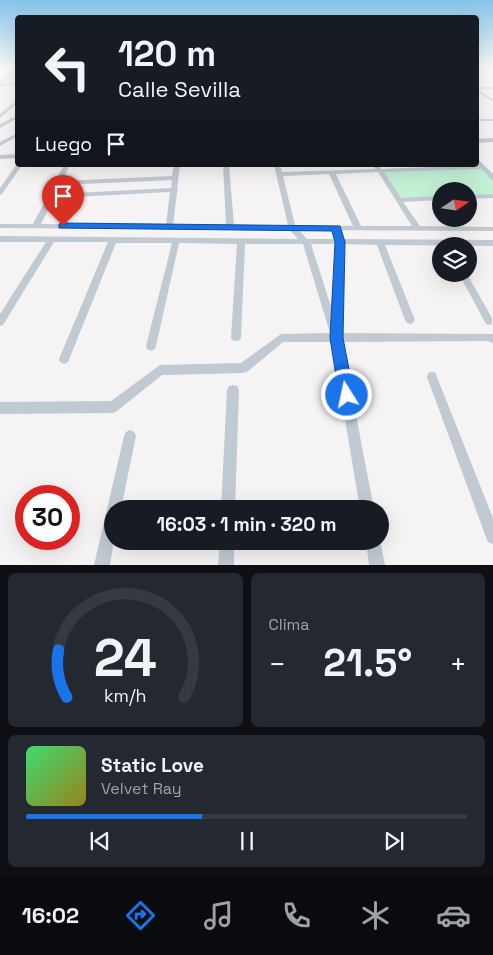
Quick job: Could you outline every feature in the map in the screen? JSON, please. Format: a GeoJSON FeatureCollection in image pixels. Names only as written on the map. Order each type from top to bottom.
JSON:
{"type":"FeatureCollection","features":[{"type":"Feature","properties":{"kind":"street"},"geometry":{"type":"LineString","coordinates":[[0,117],[15,103]]}},
{"type":"Feature","properties":{"kind":"street"},"geometry":{"type":"LineString","coordinates":[[1,125],[15,118]]}},
{"type":"Feature","properties":{"kind":"street"},"geometry":{"type":"LineString","coordinates":[[479,120],[493,120]]}},
{"type":"Feature","properties":{"kind":"street"},"geometry":{"type":"LineString","coordinates":[[0,144],[15,136]]}},
{"type":"Feature","properties":{"kind":"street"},"geometry":{"type":"LineString","coordinates":[[479,141],[493,140]]}},
{"type":"Feature","properties":{"kind":"street"},"geometry":{"type":"LineString","coordinates":[[0,157],[15,156]]}},
{"type":"Feature","properties":{"kind":"street"},"geometry":{"type":"LineString","coordinates":[[479,162],[493,178]]}},
{"type":"Feature","properties":{"kind":"street"},"geometry":{"type":"LineString","coordinates":[[0,193],[3,184],[17,167]]}},
{"type":"Feature","properties":{"kind":"street"},"geometry":{"type":"LineString","coordinates":[[36,226],[66,167]]}},
{"type":"Feature","properties":{"kind":"street"},"geometry":{"type":"LineString","coordinates":[[170,227],[177,167]]}},
{"type":"Feature","properties":{"kind":"street"},"geometry":{"type":"LineString","coordinates":[[226,167],[230,227]]}},
{"type":"Feature","properties":{"kind":"street"},"geometry":{"type":"LineString","coordinates":[[277,167],[292,228],[306,242],[336,338],[365,500]]}},
{"type":"Feature","properties":{"kind":"street"},"geometry":{"type":"LineString","coordinates":[[279,174],[332,173],[378,168],[483,167]]}},
{"type":"Feature","properties":{"kind":"street"},"geometry":{"type":"LineString","coordinates":[[378,168],[417,228]]}},
{"type":"Feature","properties":{"kind":"street"},"geometry":{"type":"LineString","coordinates":[[332,173],[358,228]]}},
{"type":"Feature","properties":{"kind":"street"},"geometry":{"type":"LineString","coordinates":[[58,183],[175,178]]}},
{"type":"Feature","properties":{"kind":"street"},"geometry":{"type":"LineString","coordinates":[[52,196],[175,190]]}},
{"type":"Feature","properties":{"kind":"street"},"geometry":{"type":"LineString","coordinates":[[478,197],[493,196]]}},
{"type":"Feature","properties":{"kind":"street"},"geometry":{"type":"LineString","coordinates":[[398,200],[432,198]]}},
{"type":"Feature","properties":{"kind":"street"},"geometry":{"type":"LineString","coordinates":[[0,226],[493,229]]}},
{"type":"Feature","properties":{"kind":"street"},"geometry":{"type":"LineString","coordinates":[[69,240],[76,226]]}},
{"type":"Feature","properties":{"kind":"street"},"geometry":{"type":"LineString","coordinates":[[336,228],[340,242],[336,338]]}},
{"type":"Feature","properties":{"kind":"street"},"geometry":{"type":"LineString","coordinates":[[0,239],[380,242],[432,244]]}},
{"type":"Feature","properties":{"kind":"street"},"geometry":{"type":"LineString","coordinates":[[0,322],[50,240]]}},
{"type":"Feature","properties":{"kind":"street"},"geometry":{"type":"LineString","coordinates":[[64,359],[113,240]]}},
{"type":"Feature","properties":{"kind":"street"},"geometry":{"type":"LineString","coordinates":[[151,346],[176,241]]}},
{"type":"Feature","properties":{"kind":"street"},"geometry":{"type":"LineString","coordinates":[[236,337],[241,242]]}},
{"type":"Feature","properties":{"kind":"street"},"geometry":{"type":"LineString","coordinates":[[380,242],[410,320]]}},
{"type":"Feature","properties":{"kind":"street"},"geometry":{"type":"LineString","coordinates":[[477,244],[493,243]]}},
{"type":"Feature","properties":{"kind":"street"},"geometry":{"type":"LineString","coordinates":[[467,282],[489,321]]}},
{"type":"Feature","properties":{"kind":"street"},"geometry":{"type":"LineString","coordinates":[[0,408],[113,407],[160,370],[243,368],[281,338],[493,338]]}},
{"type":"Feature","properties":{"kind":"street"},"geometry":{"type":"LineString","coordinates":[[432,377],[493,538]]}},
{"type":"Feature","properties":{"kind":"street"},"geometry":{"type":"LineString","coordinates":[[228,500],[233,390]]}},
{"type":"Feature","properties":{"kind":"street"},"geometry":{"type":"LineString","coordinates":[[116,500],[130,436]]}},
{"type":"Feature","properties":{"kind":"street"},"geometry":{"type":"LineString","coordinates":[[102,565],[105,550]]}},
{"type":"Feature","properties":{"kind":"street"},"geometry":{"type":"LineString","coordinates":[[226,565],[227,550]]}},
{"type":"Feature","properties":{"kind":"street"},"geometry":{"type":"LineString","coordinates":[[374,550],[377,565]]}},
{"type":"Feature","properties":{"kind":"green space"},"geometry":{"type":"Polygon","coordinates":[[[483,167],[493,178],[493,196],[478,197],[478,182],[432,182],[432,198],[399,200],[380,171],[483,167]]]}},
{"type":"Feature","properties":{"kind":"route"},"geometry":{"type":"LineString","coordinates":[[63,226],[336,228],[340,242],[336,338],[347,395]]}}]}
